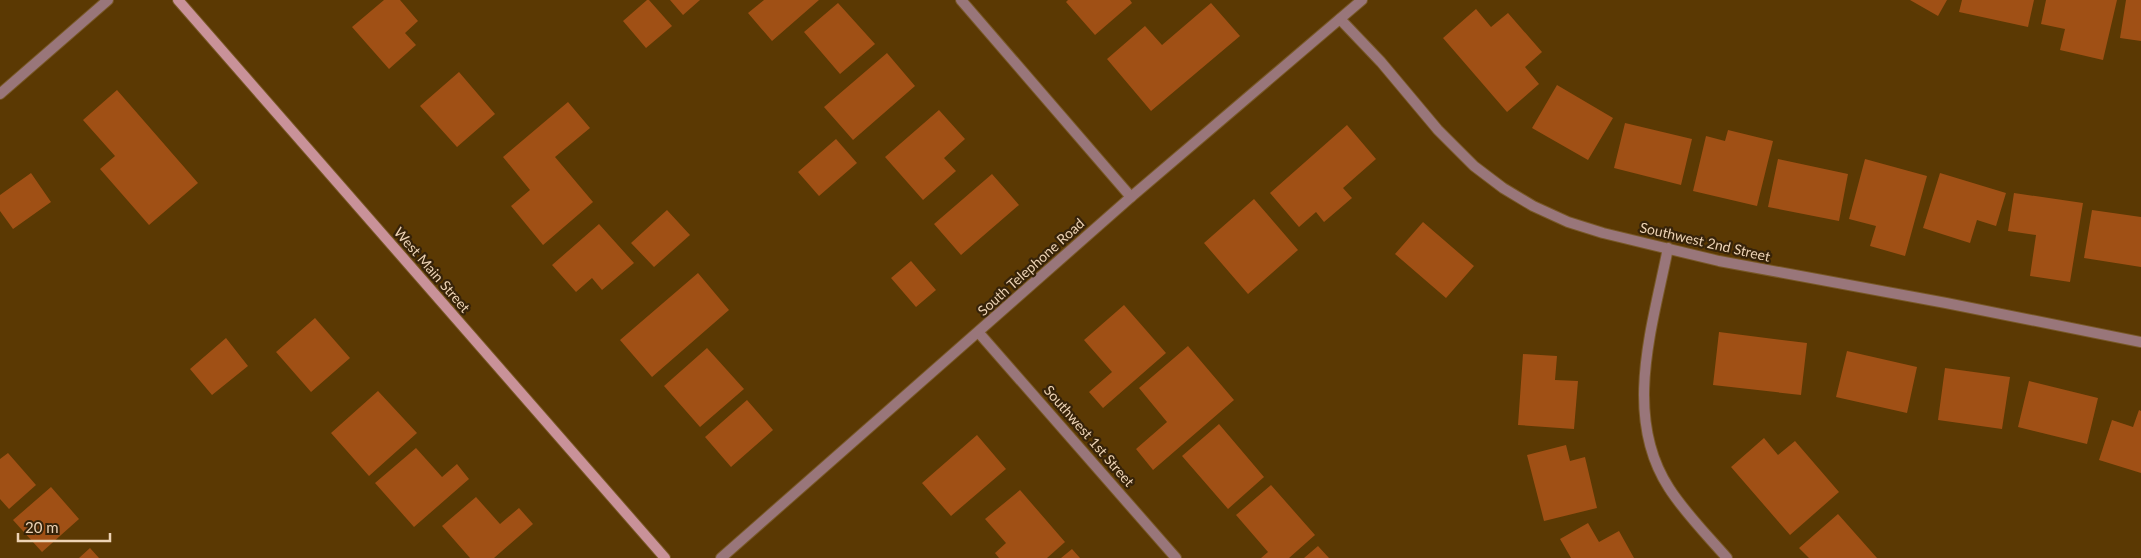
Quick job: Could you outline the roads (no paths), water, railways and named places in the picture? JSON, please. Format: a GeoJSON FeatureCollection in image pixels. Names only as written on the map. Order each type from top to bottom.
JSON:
{"type":"FeatureCollection","features":[{"type":"Feature","properties":{"kind":"main road","name":"West Main Street"},"geometry":{"type":"LineString","coordinates":[[178,0],[665,558]]}},
{"type":"Feature","properties":{"kind":"street"},"geometry":{"type":"LineString","coordinates":[[0,94],[108,0]]}},
{"type":"Feature","properties":{"kind":"street"},"geometry":{"type":"LineString","coordinates":[[961,0],[1131,197]]}},
{"type":"Feature","properties":{"kind":"street","name":"South Telephone Road"},"geometry":{"type":"LineString","coordinates":[[721,558],[1131,197],[1362,0]]}},
{"type":"Feature","properties":{"kind":"street","name":"Southwest 2nd Street"},"geometry":{"type":"LineString","coordinates":[[1340,19],[1381,62],[1438,130],[1474,166],[1533,206],[1568,222],[1603,233],[1720,262],[1946,303],[2141,342]]}},
{"type":"Feature","properties":{"kind":"street"},"geometry":{"type":"LineString","coordinates":[[1668,248],[1646,360],[1644,410],[1653,456],[1668,488],[1727,558]]}},
{"type":"Feature","properties":{"kind":"street","name":"Southwest 1st Street"},"geometry":{"type":"LineString","coordinates":[[979,332],[1176,558]]}}]}
